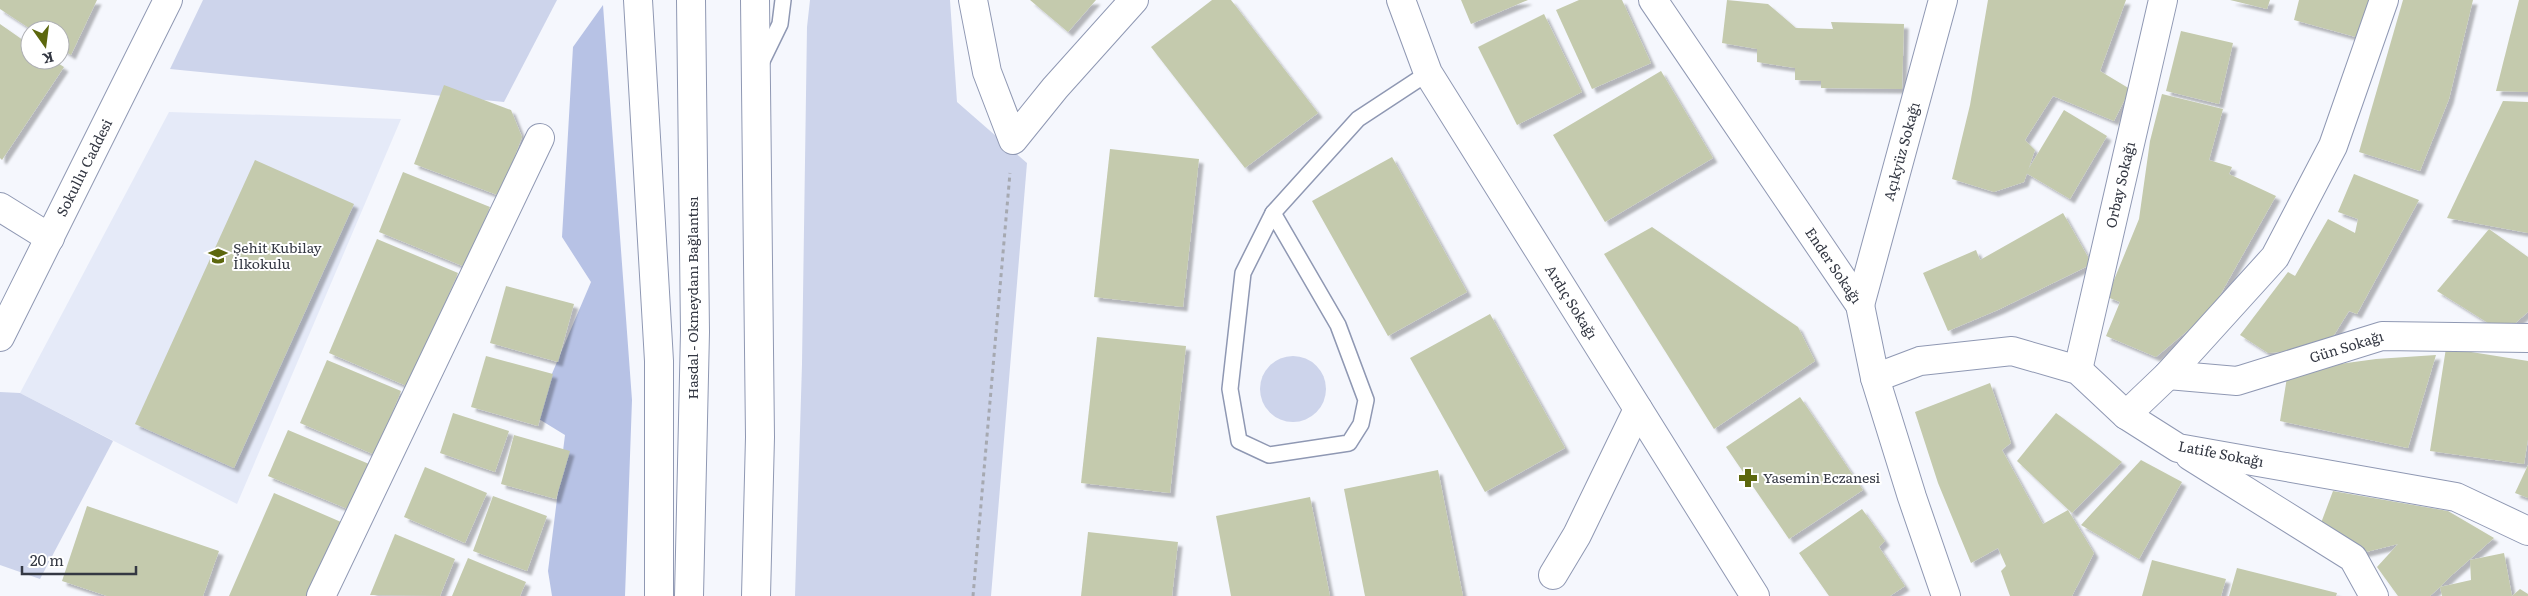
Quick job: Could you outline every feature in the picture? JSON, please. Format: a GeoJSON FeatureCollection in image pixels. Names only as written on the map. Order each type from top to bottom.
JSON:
{"type":"FeatureCollection","features":[{"type":"Feature","properties":{"kind":"main road","name":"Sokullu Caddesi"},"geometry":{"type":"LineString","coordinates":[[0,337],[168,0]]}},
{"type":"Feature","properties":{"kind":"main road"},"geometry":{"type":"LineString","coordinates":[[638,0],[659,361],[659,596]]}},
{"type":"Feature","properties":{"kind":"main road","name":"Hasdal - Okmeydanı Bağlantısı"},"geometry":{"type":"LineString","coordinates":[[690,0],[695,332],[690,596]]}},
{"type":"Feature","properties":{"kind":"main road"},"geometry":{"type":"LineString","coordinates":[[755,0],[760,428],[756,596]]}},
{"type":"Feature","properties":{"kind":"main road"},"geometry":{"type":"LineString","coordinates":[[973,0],[987,72],[1013,140]]}},
{"type":"Feature","properties":{"kind":"main road"},"geometry":{"type":"LineString","coordinates":[[1013,140],[1055,88],[1134,0]]}},
{"type":"Feature","properties":{"kind":"main road","name":"Ardıç Sokağı"},"geometry":{"type":"LineString","coordinates":[[1401,0],[1428,73],[1755,596]]}},
{"type":"Feature","properties":{"kind":"main road","name":"Ender Sokağı"},"geometry":{"type":"LineString","coordinates":[[1653,0],[1860,304],[1875,378],[1912,497],[1946,596]]}},
{"type":"Feature","properties":{"kind":"main road","name":"Açıkyüz Sokağı"},"geometry":{"type":"LineString","coordinates":[[1860,304],[1943,0]]}},
{"type":"Feature","properties":{"kind":"main road","name":"Orbay Sokağı"},"geometry":{"type":"LineString","coordinates":[[2078,370],[2163,0]]}},
{"type":"Feature","properties":{"kind":"main road"},"geometry":{"type":"LineString","coordinates":[[2126,415],[2168,375],[2275,257],[2333,146],[2384,0]]}},
{"type":"Feature","properties":{"kind":"main road"},"geometry":{"type":"LineString","coordinates":[[321,596],[540,138]]}},
{"type":"Feature","properties":{"kind":"main road"},"geometry":{"type":"LineString","coordinates":[[0,207],[50,238]]}},
{"type":"Feature","properties":{"kind":"main road","name":"Gün Sokağı"},"geometry":{"type":"LineString","coordinates":[[2168,375],[2237,381],[2382,336],[2528,338]]}},
{"type":"Feature","properties":{"kind":"main road","name":"Latife Sokağı"},"geometry":{"type":"LineString","coordinates":[[1875,378],[1920,361],[2012,351],[2078,370],[2126,415],[2178,448],[2456,498],[2528,531]]}},
{"type":"Feature","properties":{"kind":"main road"},"geometry":{"type":"LineString","coordinates":[[1553,575],[1577,535],[1638,409]]}},
{"type":"Feature","properties":{"kind":"main road"},"geometry":{"type":"LineString","coordinates":[[2178,448],[2353,558],[2374,596]]}},
{"type":"Feature","properties":{"kind":"lane"},"geometry":{"type":"LineString","coordinates":[[756,73],[780,24],[784,0]]}},
{"type":"Feature","properties":{"kind":"lane"},"geometry":{"type":"LineString","coordinates":[[1273,212],[1338,325],[1366,400],[1361,424],[1349,442],[1268,455],[1239,441],[1230,389],[1243,273],[1273,212],[1358,119],[1428,73]]}},
{"type":"Feature","properties":{"kind":"path"},"geometry":{"type":"LineString","coordinates":[[973,596],[1013,140]]}},
{"type":"Feature","properties":{"kind":"shaded area"},"geometry":{"type":"Polygon","coordinates":[[[203,0],[557,0],[504,102],[170,69],[203,0]]]}},
{"type":"Feature","properties":{"kind":"shaded area"},"geometry":{"type":"Polygon","coordinates":[[[810,0],[950,0],[957,102],[1027,163],[991,596],[795,596],[802,364],[807,27],[810,0]]]}},
{"type":"Feature","properties":{"kind":"shaded area"},"geometry":{"type":"Polygon","coordinates":[[[603,5],[632,400],[625,596],[552,596],[548,571],[565,435],[534,416],[591,282],[562,237],[573,47],[603,5]]]}},
{"type":"Feature","properties":{"kind":"shaded area","name":"Şehit Kubilay İlkokulu"},"geometry":{"type":"Polygon","coordinates":[[[169,112],[401,119],[237,504],[20,393],[169,112]]]}},
{"type":"Feature","properties":{"kind":"shaded area"},"geometry":{"type":"Polygon","coordinates":[[[1287,356],[1299,356],[1311,361],[1321,371],[1326,383],[1324,402],[1311,417],[1299,422],[1287,422],[1275,417],[1265,407],[1260,395],[1260,383],[1265,371],[1275,361],[1287,356]]]}},
{"type":"Feature","properties":{"kind":"shaded area"},"geometry":{"type":"Polygon","coordinates":[[[0,392],[20,393],[113,441],[40,579],[0,565],[0,392]]]}},
{"type":"Feature","properties":{"kind":"building"},"geometry":{"type":"Polygon","coordinates":[[[0,0],[97,0],[71,55],[70,20],[20,20],[20,22],[0,9],[0,0]]]}},
{"type":"Feature","properties":{"kind":"building"},"geometry":{"type":"Polygon","coordinates":[[[1030,0],[1096,0],[1068,32],[1030,0]]]}},
{"type":"Feature","properties":{"kind":"building"},"geometry":{"type":"Polygon","coordinates":[[[1212,0],[1231,0],[1318,113],[1245,168],[1151,47],[1212,0]]]}},
{"type":"Feature","properties":{"kind":"building"},"geometry":{"type":"Polygon","coordinates":[[[1461,0],[1528,0],[1471,24],[1461,0]]]}},
{"type":"Feature","properties":{"kind":"building"},"geometry":{"type":"Polygon","coordinates":[[[1579,0],[1622,0],[1651,63],[1592,89],[1556,10],[1579,0]]]}},
{"type":"Feature","properties":{"kind":"building"},"geometry":{"type":"Polygon","coordinates":[[[1727,0],[1768,4],[1796,28],[1833,29],[1831,22],[1904,24],[1902,89],[1821,88],[1821,81],[1795,80],[1795,68],[1757,62],[1757,49],[1722,43],[1727,0]]]}},
{"type":"Feature","properties":{"kind":"building"},"geometry":{"type":"Polygon","coordinates":[[[1988,0],[2126,0],[2100,71],[2130,89],[2114,121],[2053,96],[2025,140],[2035,150],[2024,182],[1994,192],[1952,179],[1970,105],[1988,0]]]}},
{"type":"Feature","properties":{"kind":"building"},"geometry":{"type":"Polygon","coordinates":[[[2230,0],[2270,0],[2267,9],[2230,0]]]}},
{"type":"Feature","properties":{"kind":"building"},"geometry":{"type":"Polygon","coordinates":[[[2299,0],[2374,0],[2363,39],[2294,20],[2299,0]]]}},
{"type":"Feature","properties":{"kind":"building"},"geometry":{"type":"Polygon","coordinates":[[[2403,0],[2473,0],[2449,99],[2420,171],[2359,152],[2403,0]]]}},
{"type":"Feature","properties":{"kind":"building"},"geometry":{"type":"Polygon","coordinates":[[[2519,0],[2528,0],[2528,92],[2496,91],[2519,0]]]}},
{"type":"Feature","properties":{"kind":"building"},"geometry":{"type":"Polygon","coordinates":[[[1544,14],[1582,92],[1517,125],[1478,47],[1544,14]]]}},
{"type":"Feature","properties":{"kind":"building"},"geometry":{"type":"Polygon","coordinates":[[[0,24],[20,38],[20,70],[62,70],[2,160],[0,158],[0,24]]]}},
{"type":"Feature","properties":{"kind":"building"},"geometry":{"type":"Polygon","coordinates":[[[2181,31],[2233,43],[2219,104],[2166,91],[2181,31]]]}},
{"type":"Feature","properties":{"kind":"building"},"geometry":{"type":"Polygon","coordinates":[[[1661,71],[1713,158],[1605,222],[1553,135],[1661,71]]]}},
{"type":"Feature","properties":{"kind":"building"},"geometry":{"type":"Polygon","coordinates":[[[444,85],[511,110],[522,137],[500,196],[414,164],[444,85]]]}},
{"type":"Feature","properties":{"kind":"building"},"geometry":{"type":"Polygon","coordinates":[[[2162,94],[2223,109],[2209,160],[2232,167],[2229,174],[2276,196],[2211,311],[2156,357],[2106,336],[2120,302],[2107,297],[2139,219],[2150,141],[2162,94]]]}},
{"type":"Feature","properties":{"kind":"building"},"geometry":{"type":"Polygon","coordinates":[[[2503,101],[2528,102],[2528,233],[2447,218],[2503,101]]]}},
{"type":"Feature","properties":{"kind":"building"},"geometry":{"type":"Polygon","coordinates":[[[2064,110],[2107,136],[2070,199],[2026,173],[2064,110]]]}},
{"type":"Feature","properties":{"kind":"building"},"geometry":{"type":"Polygon","coordinates":[[[1110,149],[1199,159],[1183,307],[1094,297],[1110,149]]]}},
{"type":"Feature","properties":{"kind":"building"},"geometry":{"type":"Polygon","coordinates":[[[1392,157],[1467,292],[1388,336],[1312,201],[1392,157]]]}},
{"type":"Feature","properties":{"kind":"building"},"geometry":{"type":"Polygon","coordinates":[[[255,160],[354,204],[234,468],[135,424],[255,160]]]}},
{"type":"Feature","properties":{"kind":"building"},"geometry":{"type":"Polygon","coordinates":[[[403,172],[490,207],[465,267],[379,232],[403,172]]]}},
{"type":"Feature","properties":{"kind":"building"},"geometry":{"type":"Polygon","coordinates":[[[2354,174],[2419,200],[2357,314],[2349,311],[2326,348],[2268,353],[2240,335],[2288,272],[2295,276],[2328,219],[2355,233],[2358,219],[2338,212],[2354,174]]]}},
{"type":"Feature","properties":{"kind":"building"},"geometry":{"type":"Polygon","coordinates":[[[2063,213],[2092,264],[2000,309],[1948,331],[1923,273],[1976,250],[1980,260],[2063,213]]]}},
{"type":"Feature","properties":{"kind":"building"},"geometry":{"type":"Polygon","coordinates":[[[1652,227],[1798,327],[1815,361],[1714,429],[1604,254],[1652,227]]]}},
{"type":"Feature","properties":{"kind":"building"},"geometry":{"type":"Polygon","coordinates":[[[2489,229],[2528,257],[2528,312],[2504,333],[2437,291],[2489,229]]]}},
{"type":"Feature","properties":{"kind":"building"},"geometry":{"type":"Polygon","coordinates":[[[377,239],[458,273],[409,387],[329,353],[377,239]]]}},
{"type":"Feature","properties":{"kind":"building"},"geometry":{"type":"Polygon","coordinates":[[[506,286],[574,304],[558,362],[490,343],[506,286]]]}},
{"type":"Feature","properties":{"kind":"building"},"geometry":{"type":"Polygon","coordinates":[[[1490,314],[1565,448],[1485,492],[1410,358],[1490,314]]]}},
{"type":"Feature","properties":{"kind":"building"},"geometry":{"type":"Polygon","coordinates":[[[1097,337],[1186,346],[1170,493],[1081,483],[1097,337]]]}},
{"type":"Feature","properties":{"kind":"building"},"geometry":{"type":"Polygon","coordinates":[[[2446,348],[2528,361],[2528,439],[2524,464],[2430,451],[2446,348]]]}},
{"type":"Feature","properties":{"kind":"building"},"geometry":{"type":"Polygon","coordinates":[[[2436,355],[2408,448],[2280,421],[2288,371],[2376,359],[2436,355]]]}},
{"type":"Feature","properties":{"kind":"building"},"geometry":{"type":"Polygon","coordinates":[[[486,356],[553,374],[538,426],[471,407],[486,356]]]}},
{"type":"Feature","properties":{"kind":"building"},"geometry":{"type":"Polygon","coordinates":[[[327,360],[401,391],[375,455],[300,423],[327,360]]]}},
{"type":"Feature","properties":{"kind":"building"},"geometry":{"type":"Polygon","coordinates":[[[1990,383],[2011,443],[2002,450],[2043,524],[2068,510],[2094,553],[2072,596],[2010,596],[2001,571],[2006,566],[1998,548],[1971,563],[1938,483],[1915,412],[1990,383]]]}},
{"type":"Feature","properties":{"kind":"building"},"geometry":{"type":"Polygon","coordinates":[[[1800,397],[1863,490],[1789,539],[1726,447],[1800,397]]]}},
{"type":"Feature","properties":{"kind":"building"},"geometry":{"type":"Polygon","coordinates":[[[453,413],[509,431],[495,472],[440,453],[453,413]]]}},
{"type":"Feature","properties":{"kind":"building"},"geometry":{"type":"Polygon","coordinates":[[[2056,413],[2122,462],[2072,513],[2017,461],[2056,413]]]}},
{"type":"Feature","properties":{"kind":"building"},"geometry":{"type":"Polygon","coordinates":[[[288,430],[369,464],[350,510],[268,476],[288,430]]]}},
{"type":"Feature","properties":{"kind":"building"},"geometry":{"type":"Polygon","coordinates":[[[514,435],[570,451],[556,499],[501,484],[514,435]]]}},
{"type":"Feature","properties":{"kind":"building"},"geometry":{"type":"Polygon","coordinates":[[[2141,460],[2182,482],[2139,559],[2081,525],[2141,460]]]}},
{"type":"Feature","properties":{"kind":"building"},"geometry":{"type":"Polygon","coordinates":[[[2528,465],[2528,498],[2515,493],[2528,465]]]}},
{"type":"Feature","properties":{"kind":"building"},"geometry":{"type":"Polygon","coordinates":[[[425,467],[487,493],[465,543],[404,517],[425,467]]]}},
{"type":"Feature","properties":{"kind":"building"},"geometry":{"type":"Polygon","coordinates":[[[1438,470],[1463,596],[1365,596],[1344,489],[1438,470]]]}},
{"type":"Feature","properties":{"kind":"building"},"geometry":{"type":"Polygon","coordinates":[[[2333,491],[2448,511],[2494,538],[2430,596],[2398,596],[2377,567],[2398,544],[2362,553],[2321,523],[2333,491]]]}},
{"type":"Feature","properties":{"kind":"building"},"geometry":{"type":"Polygon","coordinates":[[[274,493],[341,522],[309,596],[229,596],[274,493]]]}},
{"type":"Feature","properties":{"kind":"building"},"geometry":{"type":"Polygon","coordinates":[[[493,496],[547,516],[527,571],[473,551],[493,496]]]}},
{"type":"Feature","properties":{"kind":"building"},"geometry":{"type":"Polygon","coordinates":[[[1310,497],[1330,596],[1231,596],[1216,516],[1310,497]]]}},
{"type":"Feature","properties":{"kind":"building"},"geometry":{"type":"Polygon","coordinates":[[[87,506],[219,551],[203,596],[107,596],[62,581],[87,506]]]}},
{"type":"Feature","properties":{"kind":"building"},"geometry":{"type":"Polygon","coordinates":[[[1862,509],[1885,541],[1879,547],[1905,586],[1890,596],[1829,596],[1799,553],[1862,509]]]}},
{"type":"Feature","properties":{"kind":"building"},"geometry":{"type":"Polygon","coordinates":[[[1088,532],[1178,542],[1172,596],[1081,596],[1088,532]]]}},
{"type":"Feature","properties":{"kind":"building"},"geometry":{"type":"Polygon","coordinates":[[[395,534],[455,559],[440,596],[370,595],[395,534]]]}},
{"type":"Feature","properties":{"kind":"building"},"geometry":{"type":"Polygon","coordinates":[[[2504,553],[2512,596],[2442,596],[2440,587],[2471,580],[2470,560],[2504,553]]]}},
{"type":"Feature","properties":{"kind":"building"},"geometry":{"type":"Polygon","coordinates":[[[468,558],[526,582],[520,596],[452,596],[468,558]]]}},
{"type":"Feature","properties":{"kind":"building"},"geometry":{"type":"Polygon","coordinates":[[[2152,560],[2226,579],[2221,596],[2142,596],[2152,560]]]}},
{"type":"Feature","properties":{"kind":"building"},"geometry":{"type":"Polygon","coordinates":[[[2237,568],[2337,593],[2336,596],[2229,596],[2237,568]]]}},
{"type":"Feature","properties":{"kind":"building"},"geometry":{"type":"Polygon","coordinates":[[[2520,589],[2528,594],[2528,596],[2512,596],[2520,589]]]}},
{"type":"Feature","properties":{"kind":"place","name":"Şehit Kubilay İlkokulu"},"geometry":{"type":"Point","coordinates":[218,256]}},
{"type":"Feature","properties":{"kind":"place","name":"Yasemin Eczanesi"},"geometry":{"type":"Point","coordinates":[1748,478]}}]}
